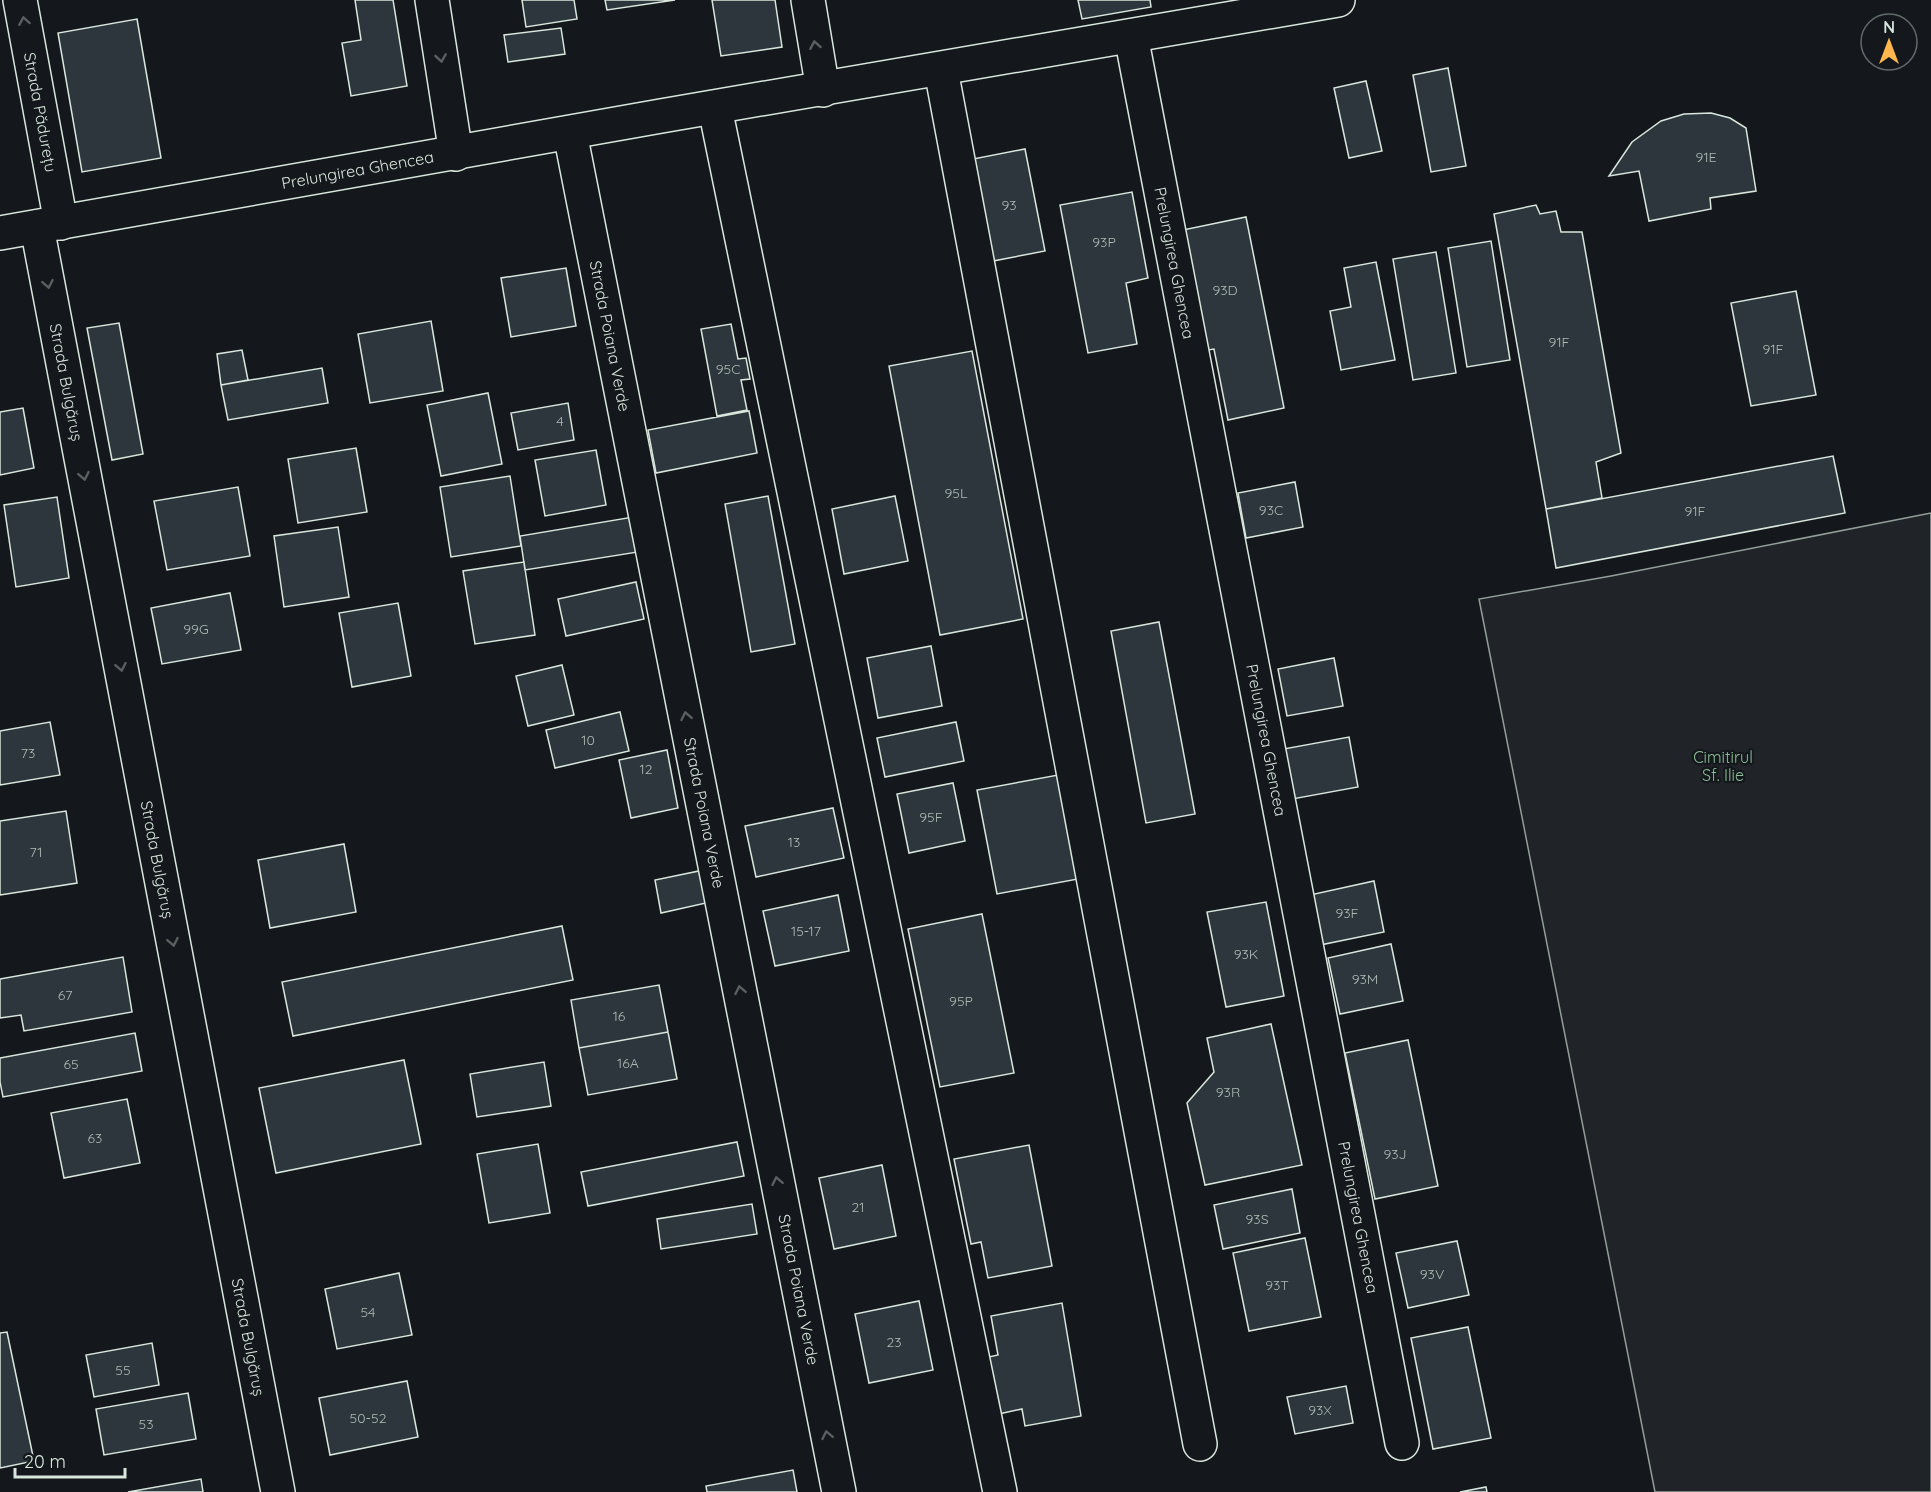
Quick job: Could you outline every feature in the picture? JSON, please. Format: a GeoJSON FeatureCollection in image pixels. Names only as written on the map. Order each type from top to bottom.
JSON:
{"type":"FeatureCollection","features":[{"type":"Feature","properties":{"kind":"street","name":"Strada Pădurețu"},"geometry":{"type":"LineString","coordinates":[[20,0],[49,225]]}},
{"type":"Feature","properties":{"kind":"street"},"geometry":{"type":"LineString","coordinates":[[432,0],[456,154]]}},
{"type":"Feature","properties":{"kind":"street"},"geometry":{"type":"LineString","coordinates":[[808,0],[823,90]]}},
{"type":"Feature","properties":{"kind":"street","name":"Prelungirea Ghencea"},"geometry":{"type":"LineString","coordinates":[[0,233],[1338,0]]}},
{"type":"Feature","properties":{"kind":"street","name":"Prelungirea Ghencea"},"geometry":{"type":"LineString","coordinates":[[1131,36],[1402,1443]]}},
{"type":"Feature","properties":{"kind":"street"},"geometry":{"type":"LineString","coordinates":[[941,70],[1200,1444]]}},
{"type":"Feature","properties":{"kind":"street"},"geometry":{"type":"LineString","coordinates":[[715,108],[1000,1492]]}},
{"type":"Feature","properties":{"kind":"street","name":"Strada Poiana Verde"},"geometry":{"type":"LineString","coordinates":[[570,134],[839,1492]]}},
{"type":"Feature","properties":{"kind":"street","name":"Strada Bulgăruș"},"geometry":{"type":"LineString","coordinates":[[49,225],[278,1492]]}},
{"type":"Feature","properties":{"kind":"green space","name":"Cimitirul Sf. Ilie"},"geometry":{"type":"Polygon","coordinates":[[[1931,513],[1931,1492],[1655,1492],[1479,599],[1611,576],[1931,513]]]}},
{"type":"Feature","properties":{"kind":"building"},"geometry":{"type":"Polygon","coordinates":[[[355,0],[393,0],[407,86],[351,96],[342,43],[361,40],[355,0]]]}},
{"type":"Feature","properties":{"kind":"building"},"geometry":{"type":"Polygon","coordinates":[[[522,0],[574,0],[577,19],[526,27],[522,0]]]}},
{"type":"Feature","properties":{"kind":"building"},"geometry":{"type":"Polygon","coordinates":[[[605,0],[675,0],[607,10],[605,0]]]}},
{"type":"Feature","properties":{"kind":"building"},"geometry":{"type":"Polygon","coordinates":[[[712,0],[775,0],[782,47],[721,56],[712,0]]]}},
{"type":"Feature","properties":{"kind":"building"},"geometry":{"type":"Polygon","coordinates":[[[1078,0],[1150,0],[1151,7],[1082,19],[1078,0]]]}},
{"type":"Feature","properties":{"kind":"building"},"geometry":{"type":"Polygon","coordinates":[[[137,19],[161,158],[82,172],[58,33],[137,19]]]}},
{"type":"Feature","properties":{"kind":"building"},"geometry":{"type":"Polygon","coordinates":[[[561,28],[565,54],[508,62],[504,35],[561,28]]]}},
{"type":"Feature","properties":{"kind":"building"},"geometry":{"type":"Polygon","coordinates":[[[1448,68],[1466,166],[1431,172],[1413,75],[1448,68]]]}},
{"type":"Feature","properties":{"kind":"building"},"geometry":{"type":"Polygon","coordinates":[[[1366,81],[1382,151],[1349,158],[1334,88],[1366,81]]]}},
{"type":"Feature","properties":{"kind":"building"},"geometry":{"type":"Polygon","coordinates":[[[1711,113],[1730,118],[1746,128],[1756,191],[1710,198],[1711,209],[1649,221],[1639,171],[1609,176],[1632,142],[1661,121],[1684,114],[1711,113]]]}},
{"type":"Feature","properties":{"kind":"building"},"geometry":{"type":"Polygon","coordinates":[[[1025,149],[1045,251],[993,261],[973,159],[1025,149]]]}},
{"type":"Feature","properties":{"kind":"building"},"geometry":{"type":"Polygon","coordinates":[[[1132,192],[1148,278],[1126,283],[1137,344],[1088,353],[1060,205],[1132,192]]]}},
{"type":"Feature","properties":{"kind":"building"},"geometry":{"type":"Polygon","coordinates":[[[1536,205],[1540,214],[1556,211],[1561,232],[1582,232],[1621,453],[1596,462],[1602,498],[1546,509],[1494,214],[1536,205]]]}},
{"type":"Feature","properties":{"kind":"building"},"geometry":{"type":"Polygon","coordinates":[[[1246,217],[1284,408],[1228,420],[1214,349],[1202,351],[1178,231],[1246,217]]]}},
{"type":"Feature","properties":{"kind":"building"},"geometry":{"type":"Polygon","coordinates":[[[1491,241],[1510,360],[1467,367],[1448,248],[1491,241]]]}},
{"type":"Feature","properties":{"kind":"building"},"geometry":{"type":"Polygon","coordinates":[[[1436,252],[1456,373],[1413,380],[1393,259],[1436,252]]]}},
{"type":"Feature","properties":{"kind":"building"},"geometry":{"type":"Polygon","coordinates":[[[1376,262],[1395,360],[1341,370],[1330,311],[1351,307],[1344,268],[1376,262]]]}},
{"type":"Feature","properties":{"kind":"building"},"geometry":{"type":"Polygon","coordinates":[[[566,268],[576,326],[511,337],[501,278],[566,268]]]}},
{"type":"Feature","properties":{"kind":"building"},"geometry":{"type":"Polygon","coordinates":[[[1796,291],[1816,395],[1751,406],[1731,303],[1796,291]]]}},
{"type":"Feature","properties":{"kind":"building"},"geometry":{"type":"Polygon","coordinates":[[[431,321],[443,391],[370,403],[358,334],[431,321]]]}},
{"type":"Feature","properties":{"kind":"building"},"geometry":{"type":"Polygon","coordinates":[[[119,323],[143,454],[112,460],[87,328],[119,323]]]}},
{"type":"Feature","properties":{"kind":"building"},"geometry":{"type":"Polygon","coordinates":[[[731,324],[738,359],[746,358],[750,379],[741,380],[747,410],[717,416],[701,329],[731,324]]]}},
{"type":"Feature","properties":{"kind":"building"},"geometry":{"type":"Polygon","coordinates":[[[242,350],[248,380],[221,385],[217,354],[242,350]]]}},
{"type":"Feature","properties":{"kind":"building"},"geometry":{"type":"Polygon","coordinates":[[[972,351],[1023,619],[940,635],[889,366],[972,351]]]}},
{"type":"Feature","properties":{"kind":"building"},"geometry":{"type":"Polygon","coordinates":[[[322,368],[328,403],[228,420],[221,385],[322,368]]]}},
{"type":"Feature","properties":{"kind":"building"},"geometry":{"type":"Polygon","coordinates":[[[488,393],[502,464],[441,476],[427,405],[488,393]]]}},
{"type":"Feature","properties":{"kind":"building"},"geometry":{"type":"Polygon","coordinates":[[[568,403],[574,440],[518,450],[511,413],[568,403]]]}},
{"type":"Feature","properties":{"kind":"building"},"geometry":{"type":"Polygon","coordinates":[[[23,408],[34,468],[0,475],[0,412],[23,408]]]}},
{"type":"Feature","properties":{"kind":"building"},"geometry":{"type":"Polygon","coordinates":[[[749,411],[757,453],[656,473],[648,430],[749,411]]]}},
{"type":"Feature","properties":{"kind":"building"},"geometry":{"type":"Polygon","coordinates":[[[356,448],[367,512],[298,523],[288,459],[356,448]]]}},
{"type":"Feature","properties":{"kind":"building"},"geometry":{"type":"Polygon","coordinates":[[[596,450],[606,505],[545,516],[535,460],[596,450]]]}},
{"type":"Feature","properties":{"kind":"building"},"geometry":{"type":"Polygon","coordinates":[[[1833,456],[1845,513],[1556,568],[1546,509],[1833,456]]]}},
{"type":"Feature","properties":{"kind":"building"},"geometry":{"type":"Polygon","coordinates":[[[510,476],[521,546],[451,557],[440,487],[510,476]]]}},
{"type":"Feature","properties":{"kind":"building"},"geometry":{"type":"Polygon","coordinates":[[[1295,482],[1303,527],[1246,538],[1238,493],[1295,482]]]}},
{"type":"Feature","properties":{"kind":"building"},"geometry":{"type":"Polygon","coordinates":[[[238,487],[250,556],[167,570],[154,501],[238,487]]]}},
{"type":"Feature","properties":{"kind":"building"},"geometry":{"type":"Polygon","coordinates":[[[768,496],[795,644],[751,652],[725,504],[768,496]]]}},
{"type":"Feature","properties":{"kind":"building"},"geometry":{"type":"Polygon","coordinates":[[[895,496],[908,561],[844,574],[832,509],[895,496]]]}},
{"type":"Feature","properties":{"kind":"building"},"geometry":{"type":"Polygon","coordinates":[[[57,497],[69,578],[16,587],[4,505],[57,497]]]}},
{"type":"Feature","properties":{"kind":"building"},"geometry":{"type":"Polygon","coordinates":[[[633,517],[638,552],[525,570],[520,536],[633,517]]]}},
{"type":"Feature","properties":{"kind":"building"},"geometry":{"type":"Polygon","coordinates":[[[338,527],[349,597],[284,607],[274,536],[338,527]]]}},
{"type":"Feature","properties":{"kind":"building"},"geometry":{"type":"Polygon","coordinates":[[[524,562],[535,635],[475,644],[463,571],[524,562]]]}},
{"type":"Feature","properties":{"kind":"building"},"geometry":{"type":"Polygon","coordinates":[[[636,582],[644,619],[566,636],[558,599],[636,582]]]}},
{"type":"Feature","properties":{"kind":"building"},"geometry":{"type":"Polygon","coordinates":[[[230,593],[241,650],[162,664],[151,608],[230,593]]]}},
{"type":"Feature","properties":{"kind":"building"},"geometry":{"type":"Polygon","coordinates":[[[398,603],[411,676],[352,687],[339,613],[398,603]]]}},
{"type":"Feature","properties":{"kind":"building"},"geometry":{"type":"Polygon","coordinates":[[[1159,622],[1195,814],[1146,823],[1111,631],[1159,622]]]}},
{"type":"Feature","properties":{"kind":"building"},"geometry":{"type":"Polygon","coordinates":[[[931,646],[942,706],[878,718],[867,658],[931,646]]]}},
{"type":"Feature","properties":{"kind":"building"},"geometry":{"type":"Polygon","coordinates":[[[1334,658],[1343,706],[1287,716],[1278,669],[1334,658]]]}},
{"type":"Feature","properties":{"kind":"building"},"geometry":{"type":"Polygon","coordinates":[[[562,665],[574,715],[528,726],[516,676],[562,665]]]}},
{"type":"Feature","properties":{"kind":"building"},"geometry":{"type":"Polygon","coordinates":[[[620,712],[629,751],[555,768],[546,730],[620,712]]]}},
{"type":"Feature","properties":{"kind":"building"},"geometry":{"type":"Polygon","coordinates":[[[50,722],[60,775],[0,785],[0,731],[50,722]]]}},
{"type":"Feature","properties":{"kind":"building"},"geometry":{"type":"Polygon","coordinates":[[[956,722],[964,761],[885,777],[877,738],[956,722]]]}},
{"type":"Feature","properties":{"kind":"building"},"geometry":{"type":"Polygon","coordinates":[[[1349,737],[1358,787],[1287,800],[1278,750],[1349,737]]]}},
{"type":"Feature","properties":{"kind":"building"},"geometry":{"type":"Polygon","coordinates":[[[667,750],[678,808],[631,818],[619,760],[667,750]]]}},
{"type":"Feature","properties":{"kind":"building"},"geometry":{"type":"Polygon","coordinates":[[[1058,775],[1078,879],[997,894],[977,790],[1058,775]]]}},
{"type":"Feature","properties":{"kind":"building"},"geometry":{"type":"Polygon","coordinates":[[[953,783],[965,841],[909,853],[897,794],[953,783]]]}},
{"type":"Feature","properties":{"kind":"building"},"geometry":{"type":"Polygon","coordinates":[[[833,808],[844,858],[756,877],[745,826],[833,808]]]}},
{"type":"Feature","properties":{"kind":"building"},"geometry":{"type":"Polygon","coordinates":[[[66,811],[77,883],[0,895],[0,821],[66,811]]]}},
{"type":"Feature","properties":{"kind":"building"},"geometry":{"type":"Polygon","coordinates":[[[344,844],[356,912],[270,928],[258,860],[344,844]]]}},
{"type":"Feature","properties":{"kind":"building"},"geometry":{"type":"Polygon","coordinates":[[[699,871],[706,903],[661,913],[655,880],[699,871]]]}},
{"type":"Feature","properties":{"kind":"building"},"geometry":{"type":"Polygon","coordinates":[[[1374,881],[1384,932],[1320,945],[1310,895],[1374,881]]]}},
{"type":"Feature","properties":{"kind":"building"},"geometry":{"type":"Polygon","coordinates":[[[838,895],[849,951],[775,966],[763,911],[838,895]]]}},
{"type":"Feature","properties":{"kind":"building"},"geometry":{"type":"Polygon","coordinates":[[[1266,902],[1284,996],[1226,1007],[1207,912],[1266,902]]]}},
{"type":"Feature","properties":{"kind":"building"},"geometry":{"type":"Polygon","coordinates":[[[982,914],[1014,1073],[940,1087],[908,929],[982,914]]]}},
{"type":"Feature","properties":{"kind":"building"},"geometry":{"type":"Polygon","coordinates":[[[562,926],[573,980],[293,1036],[282,982],[562,926]]]}},
{"type":"Feature","properties":{"kind":"building"},"geometry":{"type":"Polygon","coordinates":[[[1391,944],[1403,1001],[1340,1014],[1328,958],[1391,944]]]}},
{"type":"Feature","properties":{"kind":"building"},"geometry":{"type":"Polygon","coordinates":[[[123,957],[132,1012],[24,1031],[21,1015],[0,1018],[0,979],[123,957]]]}},
{"type":"Feature","properties":{"kind":"building"},"geometry":{"type":"Polygon","coordinates":[[[659,985],[668,1032],[579,1048],[571,1000],[659,985]]]}},
{"type":"Feature","properties":{"kind":"building"},"geometry":{"type":"Polygon","coordinates":[[[1271,1024],[1302,1165],[1205,1185],[1187,1103],[1214,1072],[1207,1038],[1271,1024]]]}},
{"type":"Feature","properties":{"kind":"building"},"geometry":{"type":"Polygon","coordinates":[[[668,1032],[677,1079],[588,1095],[579,1048],[668,1032]]]}},
{"type":"Feature","properties":{"kind":"building"},"geometry":{"type":"Polygon","coordinates":[[[135,1033],[142,1071],[3,1097],[0,1082],[0,1058],[135,1033]]]}},
{"type":"Feature","properties":{"kind":"building"},"geometry":{"type":"Polygon","coordinates":[[[1408,1040],[1438,1186],[1375,1199],[1345,1053],[1408,1040]]]}},
{"type":"Feature","properties":{"kind":"building"},"geometry":{"type":"Polygon","coordinates":[[[404,1060],[421,1144],[276,1173],[259,1088],[404,1060]]]}},
{"type":"Feature","properties":{"kind":"building"},"geometry":{"type":"Polygon","coordinates":[[[544,1062],[551,1106],[477,1117],[470,1074],[544,1062]]]}},
{"type":"Feature","properties":{"kind":"building"},"geometry":{"type":"Polygon","coordinates":[[[127,1099],[140,1163],[64,1178],[51,1113],[127,1099]]]}},
{"type":"Feature","properties":{"kind":"building"},"geometry":{"type":"Polygon","coordinates":[[[737,1142],[744,1176],[588,1206],[581,1172],[737,1142]]]}},
{"type":"Feature","properties":{"kind":"building"},"geometry":{"type":"Polygon","coordinates":[[[538,1144],[550,1213],[489,1223],[477,1154],[538,1144]]]}},
{"type":"Feature","properties":{"kind":"building"},"geometry":{"type":"Polygon","coordinates":[[[1029,1145],[1052,1266],[988,1278],[981,1242],[971,1244],[954,1159],[1029,1145]]]}},
{"type":"Feature","properties":{"kind":"building"},"geometry":{"type":"Polygon","coordinates":[[[882,1165],[896,1236],[834,1249],[819,1178],[882,1165]]]}},
{"type":"Feature","properties":{"kind":"building"},"geometry":{"type":"Polygon","coordinates":[[[1292,1189],[1300,1233],[1223,1249],[1214,1205],[1292,1189]]]}},
{"type":"Feature","properties":{"kind":"building"},"geometry":{"type":"Polygon","coordinates":[[[752,1204],[757,1234],[661,1249],[657,1219],[752,1204]]]}},
{"type":"Feature","properties":{"kind":"building"},"geometry":{"type":"Polygon","coordinates":[[[1305,1238],[1321,1317],[1249,1331],[1233,1253],[1305,1238]]]}},
{"type":"Feature","properties":{"kind":"building"},"geometry":{"type":"Polygon","coordinates":[[[1457,1241],[1469,1295],[1408,1308],[1396,1253],[1457,1241]]]}},
{"type":"Feature","properties":{"kind":"building"},"geometry":{"type":"Polygon","coordinates":[[[399,1273],[412,1335],[337,1349],[325,1289],[399,1273]]]}},
{"type":"Feature","properties":{"kind":"building"},"geometry":{"type":"Polygon","coordinates":[[[919,1301],[933,1370],[869,1383],[855,1314],[919,1301]]]}},
{"type":"Feature","properties":{"kind":"building"},"geometry":{"type":"Polygon","coordinates":[[[1062,1303],[1081,1416],[1025,1426],[1022,1409],[994,1415],[984,1358],[998,1355],[991,1316],[1062,1303]]]}},
{"type":"Feature","properties":{"kind":"building"},"geometry":{"type":"Polygon","coordinates":[[[1468,1327],[1491,1438],[1433,1449],[1411,1338],[1468,1327]]]}},
{"type":"Feature","properties":{"kind":"building"},"geometry":{"type":"Polygon","coordinates":[[[7,1332],[34,1461],[0,1468],[0,1333],[7,1332]]]}},
{"type":"Feature","properties":{"kind":"building"},"geometry":{"type":"Polygon","coordinates":[[[152,1343],[159,1385],[94,1397],[86,1355],[152,1343]]]}},
{"type":"Feature","properties":{"kind":"building"},"geometry":{"type":"Polygon","coordinates":[[[407,1381],[418,1437],[330,1455],[319,1398],[407,1381]]]}},
{"type":"Feature","properties":{"kind":"building"},"geometry":{"type":"Polygon","coordinates":[[[1346,1386],[1353,1423],[1295,1434],[1287,1397],[1346,1386]]]}},
{"type":"Feature","properties":{"kind":"building"},"geometry":{"type":"Polygon","coordinates":[[[188,1393],[196,1439],[104,1455],[96,1409],[188,1393]]]}},
{"type":"Feature","properties":{"kind":"building"},"geometry":{"type":"Polygon","coordinates":[[[793,1470],[797,1492],[707,1492],[706,1486],[793,1470]]]}},
{"type":"Feature","properties":{"kind":"building"},"geometry":{"type":"Polygon","coordinates":[[[201,1479],[203,1492],[128,1492],[201,1479]]]}},
{"type":"Feature","properties":{"kind":"building"},"geometry":{"type":"Polygon","coordinates":[[[1486,1487],[1487,1492],[1460,1492],[1486,1487]]]}}]}
